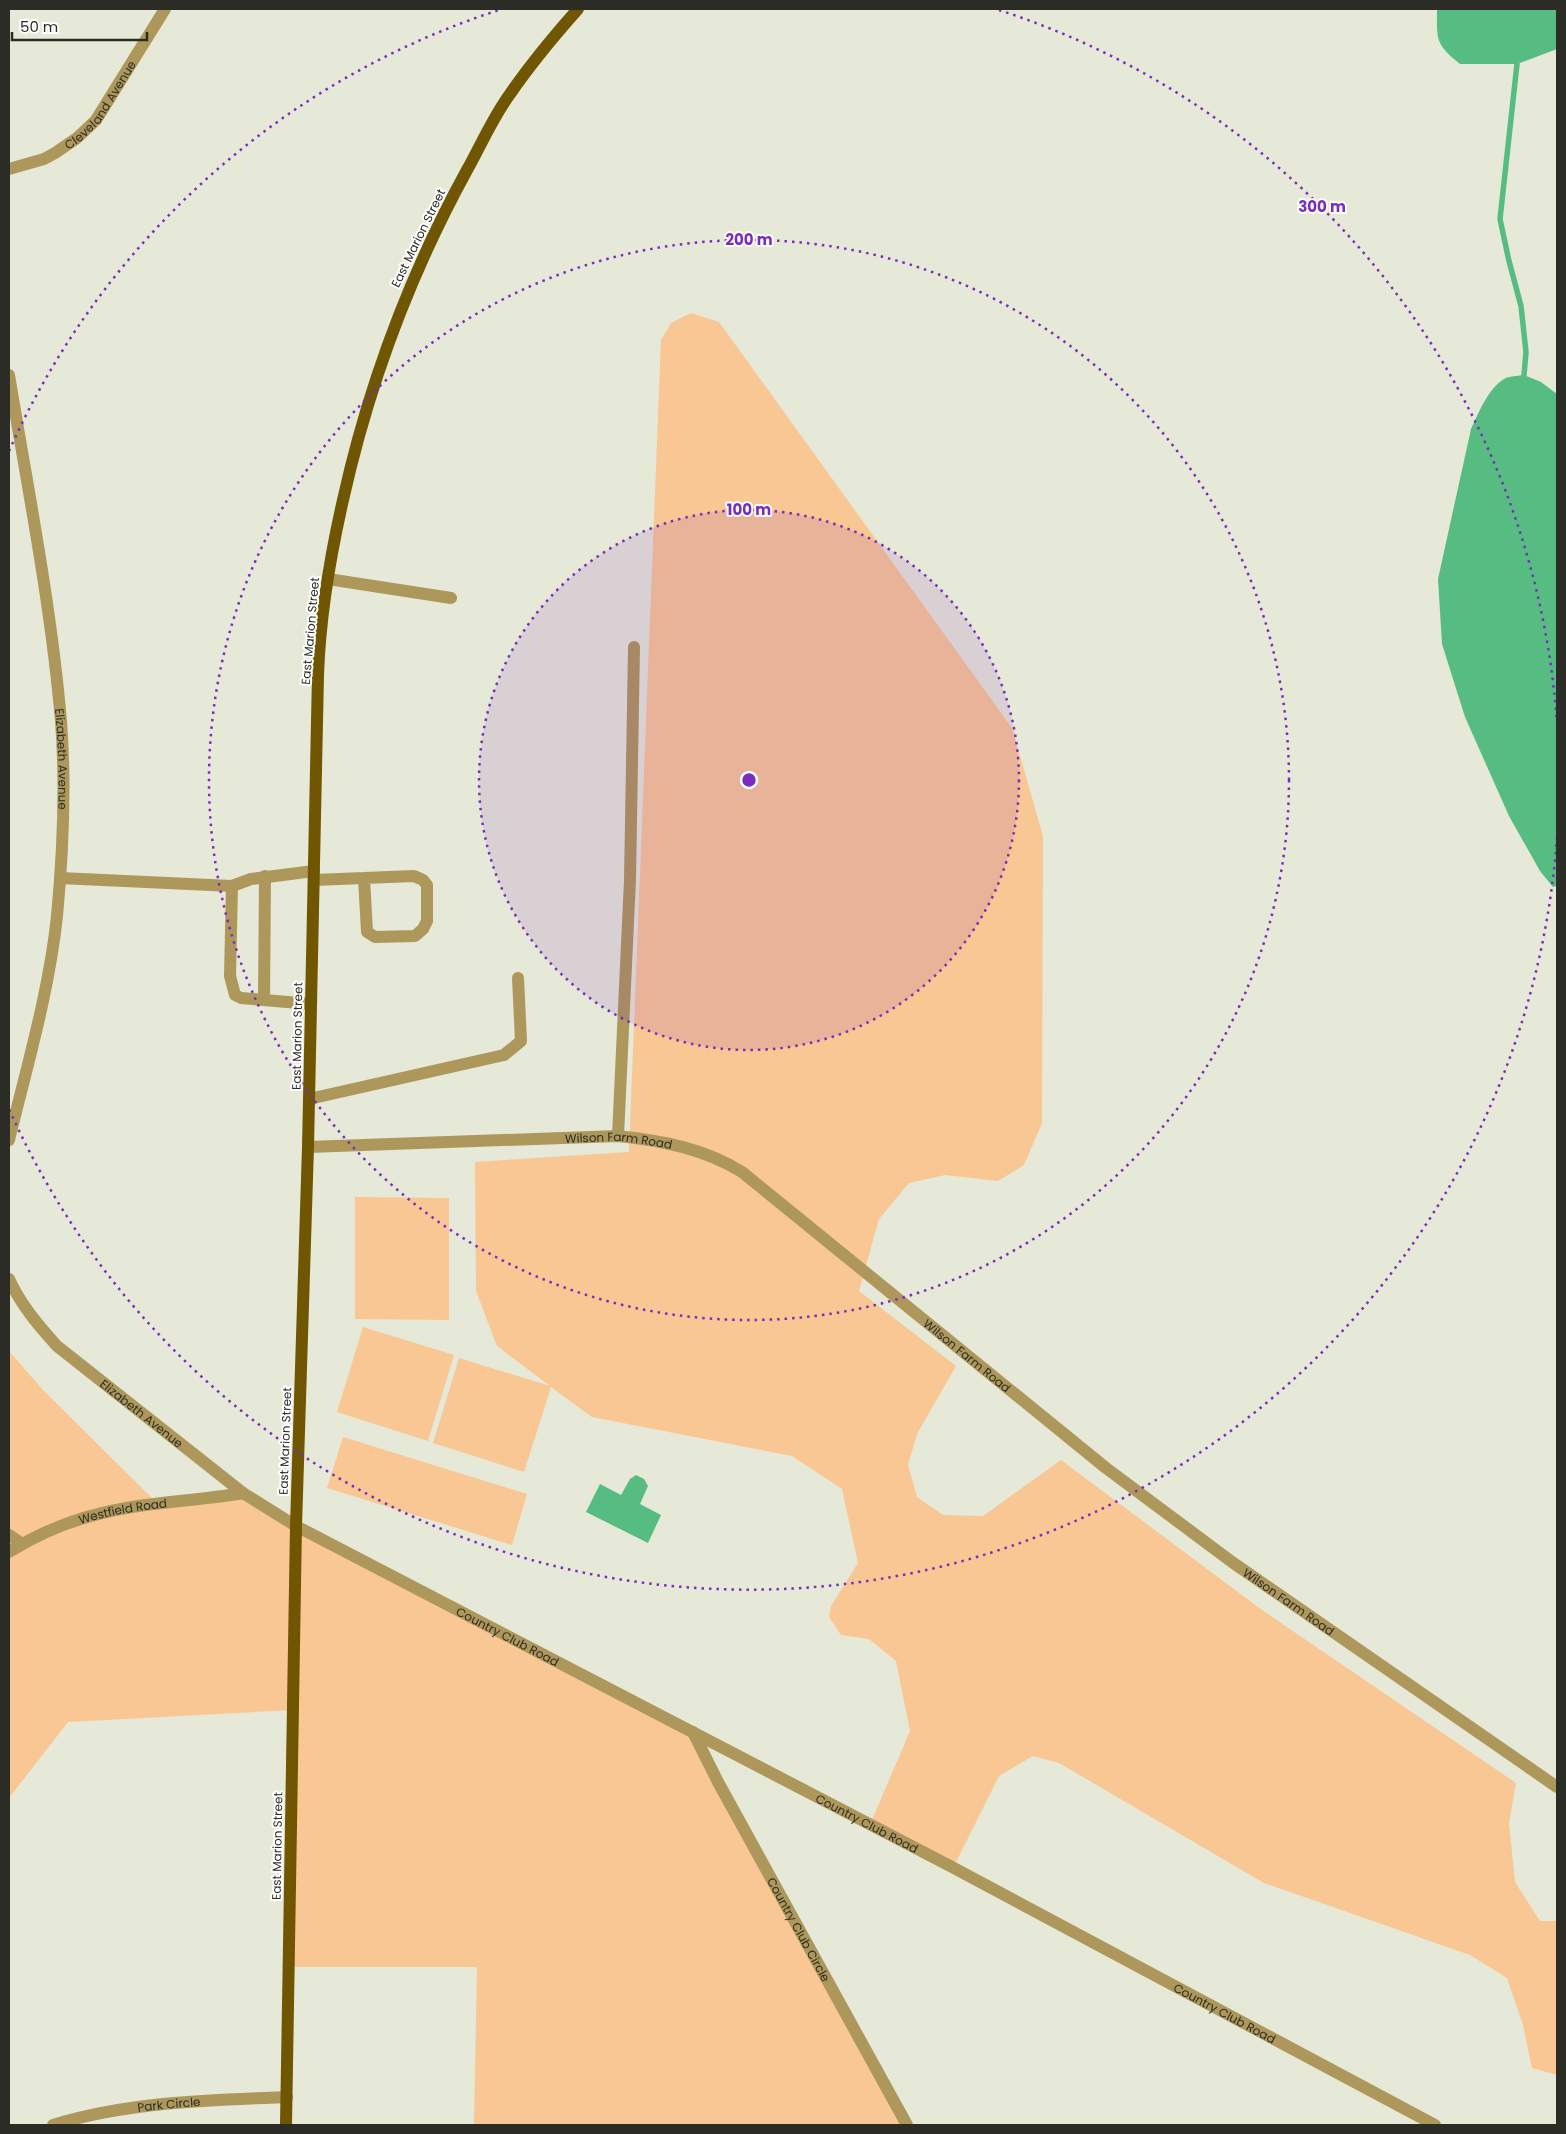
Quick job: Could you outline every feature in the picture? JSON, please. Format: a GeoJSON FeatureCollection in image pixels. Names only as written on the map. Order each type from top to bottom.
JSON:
{"type":"FeatureCollection","features":[{"type":"Feature","properties":{"kind":"main road","name":"East Marion Street"},"geometry":{"type":"LineString","coordinates":[[286,2125],[296,1526],[308,1148],[319,667],[332,550],[356,441],[376,375],[414,274],[456,189],[509,95],[578,9]]}},
{"type":"Feature","properties":{"kind":"street","name":"Cleveland Avenue"},"geometry":{"type":"LineString","coordinates":[[9,170],[35,162],[55,153],[77,138],[96,120],[165,9]]}},
{"type":"Feature","properties":{"kind":"street","name":"Elizabeth Avenue"},"geometry":{"type":"LineString","coordinates":[[9,375],[42,569],[61,722],[63,831],[57,916],[47,983],[9,1140]]}},
{"type":"Feature","properties":{"kind":"street"},"geometry":{"type":"LineString","coordinates":[[328,579],[451,598]]}},
{"type":"Feature","properties":{"kind":"street"},"geometry":{"type":"LineString","coordinates":[[618,1136],[630,880],[634,647]]}},
{"type":"Feature","properties":{"kind":"street"},"geometry":{"type":"LineString","coordinates":[[60,878],[232,886],[264,876],[364,878],[414,876],[423,880],[427,885],[427,922],[423,929],[415,936],[375,937],[367,932],[364,878]]}},
{"type":"Feature","properties":{"kind":"street"},"geometry":{"type":"LineString","coordinates":[[264,876],[264,1000]]}},
{"type":"Feature","properties":{"kind":"street"},"geometry":{"type":"LineString","coordinates":[[232,886],[230,976],[235,994],[241,998],[311,1004]]}},
{"type":"Feature","properties":{"kind":"street"},"geometry":{"type":"LineString","coordinates":[[309,1099],[504,1055],[521,1041],[518,978]]}},
{"type":"Feature","properties":{"kind":"street","name":"Wilson Farm Road"},"geometry":{"type":"LineString","coordinates":[[308,1148],[618,1136],[657,1140],[720,1158],[742,1172],[1106,1468],[1232,1562],[1557,1787]]}},
{"type":"Feature","properties":{"kind":"street","name":"Elizabeth Avenue"},"geometry":{"type":"LineString","coordinates":[[9,1279],[17,1296],[32,1317],[57,1346],[243,1492],[296,1526]]}},
{"type":"Feature","properties":{"kind":"street","name":"Westfield Road"},"geometry":{"type":"LineString","coordinates":[[9,1552],[55,1528],[125,1508],[212,1498],[243,1492]]}},
{"type":"Feature","properties":{"kind":"street","name":"Country Club Road"},"geometry":{"type":"LineString","coordinates":[[296,1526],[694,1732],[1435,2125]]}},
{"type":"Feature","properties":{"kind":"street"},"geometry":{"type":"LineString","coordinates":[[9,1535],[22,1544]]}},
{"type":"Feature","properties":{"kind":"street","name":"Country Club Circle"},"geometry":{"type":"LineString","coordinates":[[694,1732],[723,1790],[907,2125]]}},
{"type":"Feature","properties":{"kind":"street","name":"Park Circle"},"geometry":{"type":"LineString","coordinates":[[52,2125],[100,2113],[169,2103],[287,2097]]}},
{"type":"Feature","properties":{"kind":"shaded area"},"geometry":{"type":"Polygon","coordinates":[[[1437,9],[1557,9],[1557,49],[1517,64],[1460,64],[1446,51],[1439,41],[1437,9]]]}},
{"type":"Feature","properties":{"kind":"shaded area"},"geometry":{"type":"Polygon","coordinates":[[[691,313],[719,322],[1012,728],[1043,836],[1042,1123],[1024,1165],[998,1181],[945,1175],[909,1183],[879,1219],[859,1291],[956,1366],[917,1434],[908,1465],[917,1497],[943,1515],[983,1516],[1061,1460],[1262,1610],[1516,1783],[1509,1823],[1515,1882],[1540,1921],[1557,1921],[1557,2075],[1532,2068],[1523,2025],[1507,1978],[1470,1955],[1264,1883],[1059,1763],[1033,1756],[999,1776],[955,1864],[872,1820],[910,1731],[896,1661],[869,1639],[841,1635],[829,1617],[831,1606],[858,1563],[842,1489],[792,1456],[592,1417],[551,1387],[524,1472],[433,1443],[459,1358],[550,1386],[497,1346],[476,1291],[475,1162],[629,1152],[661,340],[671,323],[691,313]]]}},
{"type":"Feature","properties":{"kind":"shaded area"},"geometry":{"type":"Polygon","coordinates":[[[1524,375],[1541,382],[1557,394],[1557,886],[1553,887],[1540,871],[1509,816],[1465,717],[1442,644],[1438,579],[1471,429],[1485,401],[1498,383],[1508,377],[1524,375]]]}},
{"type":"Feature","properties":{"kind":"shaded area"},"geometry":{"type":"Polygon","coordinates":[[[355,1197],[449,1198],[449,1320],[355,1319],[355,1197]]]}},
{"type":"Feature","properties":{"kind":"shaded area"},"geometry":{"type":"Polygon","coordinates":[[[363,1327],[454,1355],[428,1441],[337,1412],[363,1327]]]}},
{"type":"Feature","properties":{"kind":"shaded area"},"geometry":{"type":"Polygon","coordinates":[[[9,1351],[43,1390],[158,1504],[243,1493],[693,1732],[907,2125],[474,2125],[477,1967],[289,1967],[293,1710],[68,1722],[9,1798],[9,1552],[22,1544],[9,1535],[9,1351]]]}},
{"type":"Feature","properties":{"kind":"shaded area"},"geometry":{"type":"Polygon","coordinates":[[[343,1437],[527,1494],[512,1545],[327,1488],[343,1437]]]}},
{"type":"Feature","properties":{"kind":"shaded area"},"geometry":{"type":"Polygon","coordinates":[[[636,1475],[644,1479],[648,1486],[640,1504],[661,1515],[648,1543],[586,1512],[600,1484],[621,1495],[630,1479],[636,1475]]]}},
{"type":"Feature","properties":{"kind":"waterway"},"geometry":{"type":"LineString","coordinates":[[1517,64],[1500,219],[1521,306],[1526,352],[1524,375]]}}]}
